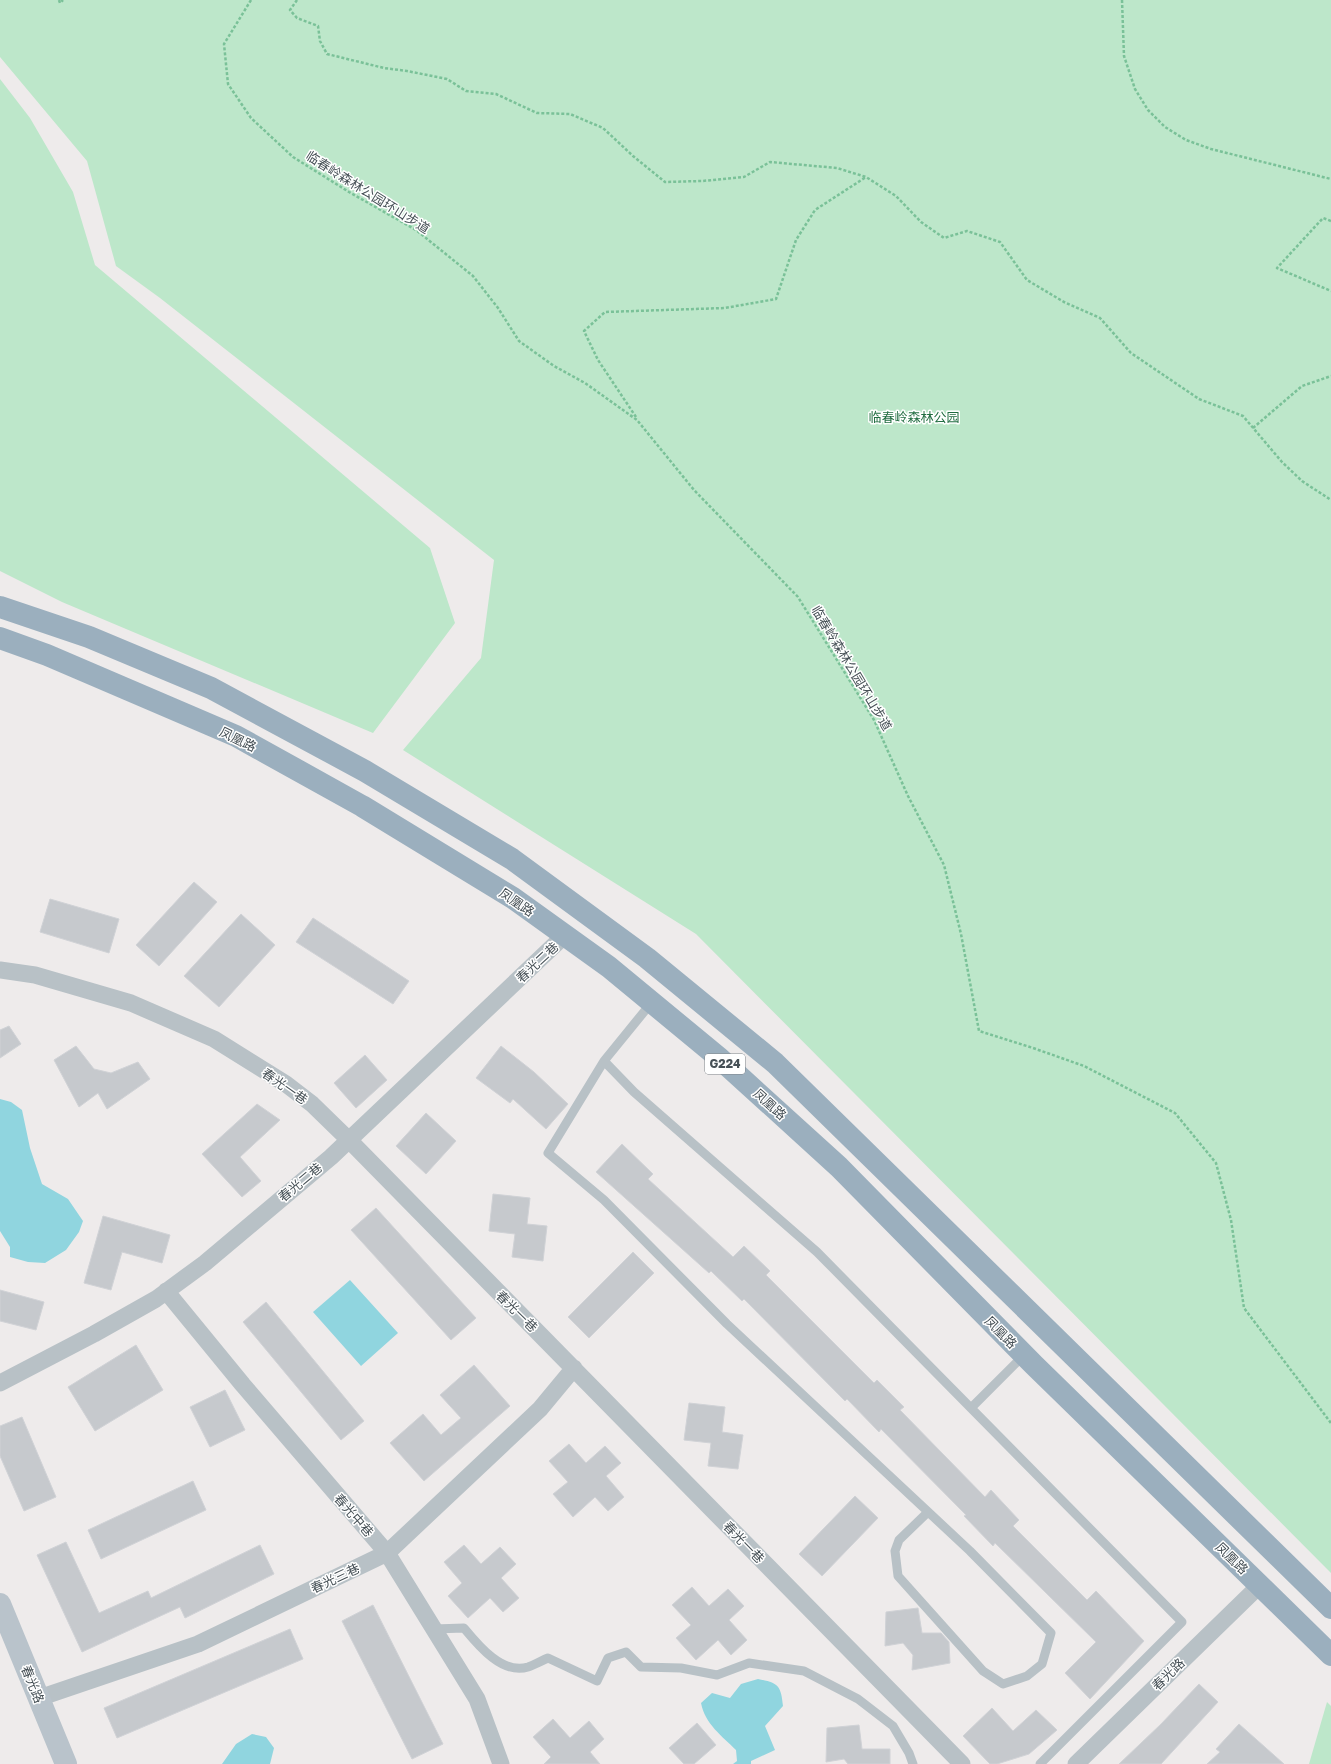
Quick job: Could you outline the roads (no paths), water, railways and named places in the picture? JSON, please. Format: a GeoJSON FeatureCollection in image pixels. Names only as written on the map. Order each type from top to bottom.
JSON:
{"type":"FeatureCollection","features":[{"type":"Feature","properties":{"kind":"highway","name":"G224"},"geometry":{"type":"LineString","coordinates":[[2,607],[89,637],[211,688],[365,771],[512,859],[647,958],[775,1063],[1331,1608]]}},
{"type":"Feature","properties":{"kind":"highway","name":"凤凰路"},"geometry":{"type":"LineString","coordinates":[[0,638],[47,655],[236,736],[362,806],[513,898],[609,967],[718,1057],[839,1167],[1024,1355],[1331,1655]]}},
{"type":"Feature","properties":{"kind":"main road","name":"春光路"},"geometry":{"type":"LineString","coordinates":[[0,1604],[66,1764]]}},
{"type":"Feature","properties":{"kind":"main road","name":"春光路"},"geometry":{"type":"LineString","coordinates":[[0,1641],[51,1764]]}},
{"type":"Feature","properties":{"kind":"street","name":"春光二巷"},"geometry":{"type":"LineString","coordinates":[[0,1383],[94,1334],[166,1291],[205,1262],[349,1140],[565,935]]}},
{"type":"Feature","properties":{"kind":"street","name":"春光一巷"},"geometry":{"type":"LineString","coordinates":[[0,970],[35,975],[131,1003],[214,1039],[286,1084],[312,1104],[574,1368],[962,1764]]}},
{"type":"Feature","properties":{"kind":"street","name":"春光中巷"},"geometry":{"type":"LineString","coordinates":[[166,1291],[243,1385],[387,1553],[477,1699],[501,1764]]}},
{"type":"Feature","properties":{"kind":"street","name":"春光三巷"},"geometry":{"type":"LineString","coordinates":[[39,1698],[198,1644],[387,1553],[540,1409],[574,1368]]}},
{"type":"Feature","properties":{"kind":"street","name":"春光路"},"geometry":{"type":"LineString","coordinates":[[1076,1764],[1260,1585]]}},
{"type":"Feature","properties":{"kind":"lane"},"geometry":{"type":"LineString","coordinates":[[652,1002],[604,1061],[548,1153],[604,1200],[727,1324],[928,1512],[1051,1633],[1042,1664],[1027,1676],[1003,1684],[984,1671],[898,1576],[894,1551],[899,1540],[928,1512]]}},
{"type":"Feature","properties":{"kind":"lane"},"geometry":{"type":"LineString","coordinates":[[604,1061],[634,1092],[817,1252],[1182,1622],[1040,1764]]}},
{"type":"Feature","properties":{"kind":"lane"},"geometry":{"type":"LineString","coordinates":[[971,1408],[1024,1355]]}},
{"type":"Feature","properties":{"kind":"lane"},"geometry":{"type":"LineString","coordinates":[[434,1629],[464,1628],[478,1645],[505,1666],[527,1668],[548,1658],[569,1666],[597,1681],[608,1658],[626,1652],[640,1667],[681,1668],[717,1675],[749,1664],[804,1671],[858,1699],[893,1726],[909,1753],[913,1764]]}},
{"type":"Feature","properties":{"kind":"water"},"geometry":{"type":"Polygon","coordinates":[[[0,1099],[11,1102],[22,1110],[30,1148],[42,1184],[68,1199],[83,1221],[79,1232],[66,1250],[45,1263],[28,1262],[10,1257],[10,1247],[0,1231],[0,1099]]]}},
{"type":"Feature","properties":{"kind":"water"},"geometry":{"type":"Polygon","coordinates":[[[350,1280],[398,1333],[361,1366],[313,1312],[350,1280]]]}},
{"type":"Feature","properties":{"kind":"water"},"geometry":{"type":"Polygon","coordinates":[[[758,1679],[774,1684],[781,1693],[783,1706],[765,1726],[775,1750],[751,1761],[751,1764],[733,1764],[737,1761],[736,1750],[710,1723],[701,1703],[712,1693],[730,1698],[741,1684],[758,1679]]]}},
{"type":"Feature","properties":{"kind":"water"},"geometry":{"type":"Polygon","coordinates":[[[252,1734],[266,1737],[274,1748],[270,1764],[222,1764],[236,1744],[252,1734]]]}},
{"type":"Feature","properties":{"kind":"park label","name":"临春岭森林公园"},"geometry":{"type":"Point","coordinates":[914,417]}}]}
